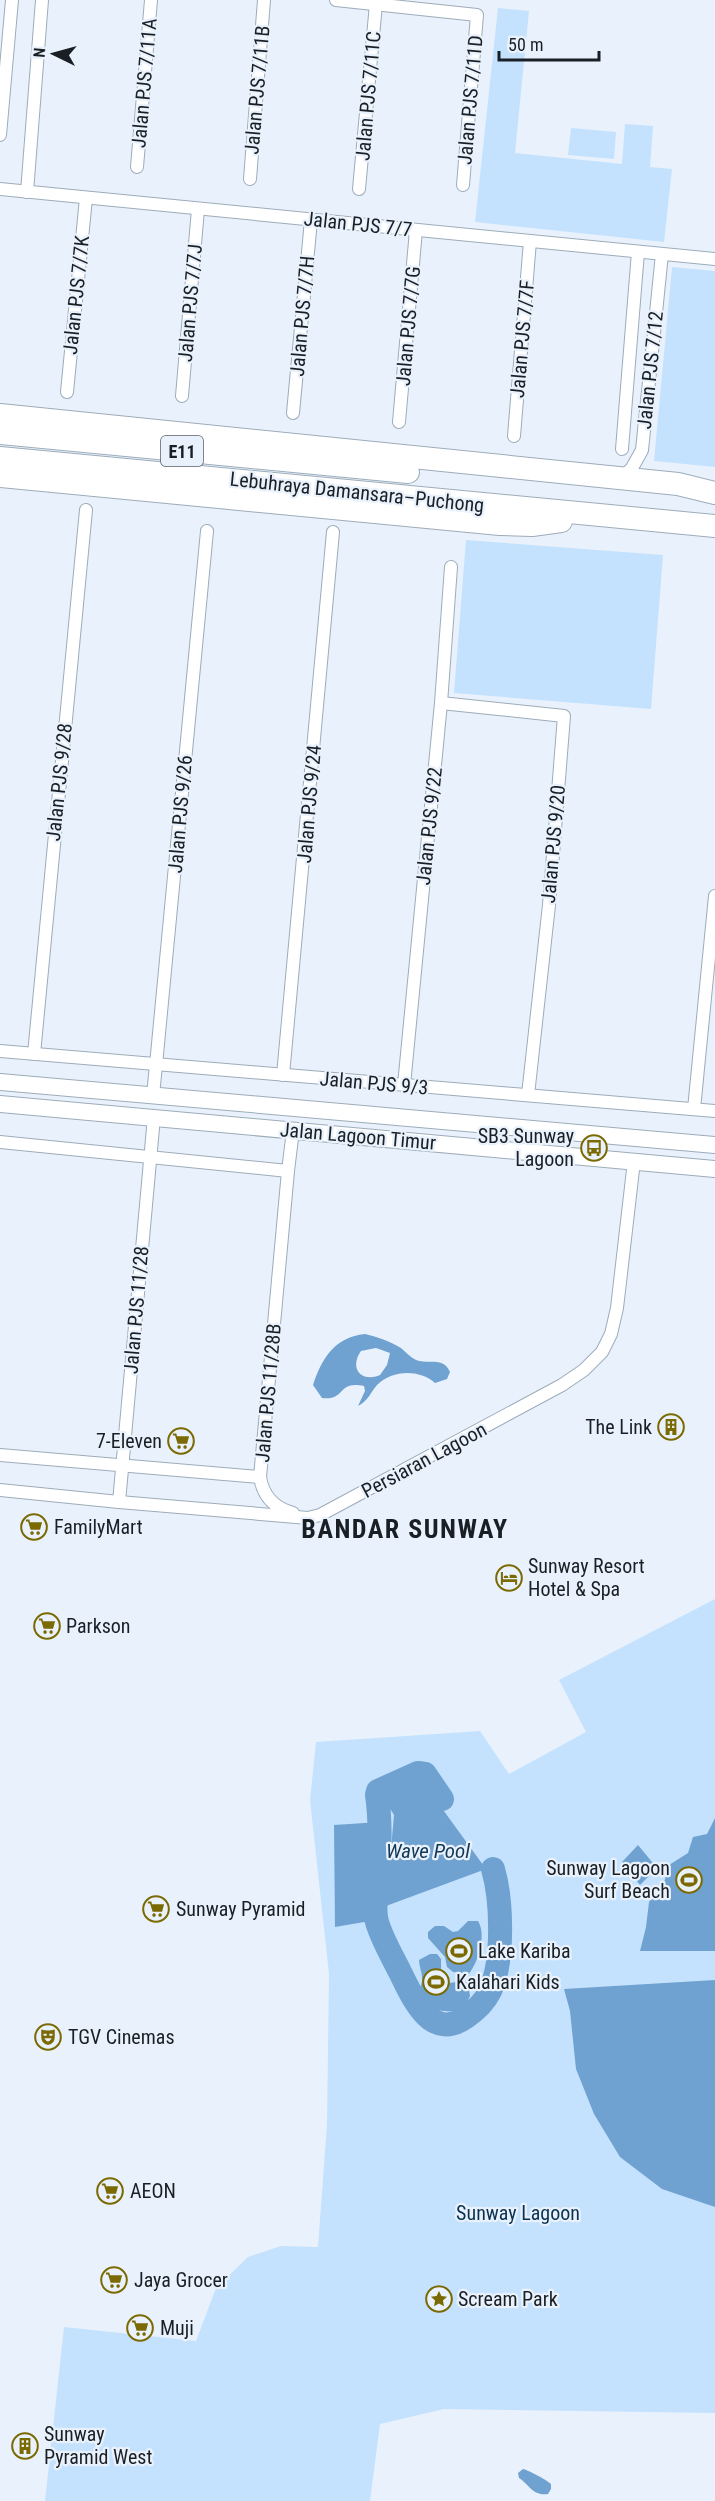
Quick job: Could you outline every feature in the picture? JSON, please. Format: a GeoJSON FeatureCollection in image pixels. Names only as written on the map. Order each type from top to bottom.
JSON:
{"type":"FeatureCollection","features":[{"type":"Feature","properties":{"kind":"highway"},"geometry":{"type":"LineString","coordinates":[[0,415],[622,478],[685,485],[715,493]]}},
{"type":"Feature","properties":{"kind":"highway","name":"Lebuhraya Damansara–Puchong"},"geometry":{"type":"LineString","coordinates":[[0,433],[715,499]]}},
{"type":"Feature","properties":{"kind":"highway","name":"Lebuhraya Damansara–Puchong"},"geometry":{"type":"LineString","coordinates":[[0,458],[715,526]]}},
{"type":"Feature","properties":{"kind":"highway"},"geometry":{"type":"LineString","coordinates":[[0,476],[501,524],[531,525],[595,516]]}},
{"type":"Feature","properties":{"kind":"main road","name":"Jalan Lagoon Timur"},"geometry":{"type":"LineString","coordinates":[[0,1082],[715,1145]]}},
{"type":"Feature","properties":{"kind":"main road","name":"Jalan Lagoon Timur"},"geometry":{"type":"LineString","coordinates":[[0,1104],[715,1169]]}},
{"type":"Feature","properties":{"kind":"street"},"geometry":{"type":"LineString","coordinates":[[0,135],[12,0]]}},
{"type":"Feature","properties":{"kind":"street"},"geometry":{"type":"LineString","coordinates":[[27,192],[42,0]]}},
{"type":"Feature","properties":{"kind":"street","name":"Jalan PJS 7/11A"},"geometry":{"type":"LineString","coordinates":[[137,167],[151,0]]}},
{"type":"Feature","properties":{"kind":"street","name":"Jalan PJS 7/11B"},"geometry":{"type":"LineString","coordinates":[[250,179],[264,0]]}},
{"type":"Feature","properties":{"kind":"street"},"geometry":{"type":"LineString","coordinates":[[336,0],[376,4]]}},
{"type":"Feature","properties":{"kind":"street","name":"Jalan PJS 7/11D"},"geometry":{"type":"LineString","coordinates":[[376,4],[477,15],[463,185]]}},
{"type":"Feature","properties":{"kind":"street","name":"Jalan PJS 7/11C"},"geometry":{"type":"LineString","coordinates":[[359,189],[376,4]]}},
{"type":"Feature","properties":{"kind":"street","name":"Jalan PJS 7/7"},"geometry":{"type":"LineString","coordinates":[[0,189],[715,259]]}},
{"type":"Feature","properties":{"kind":"street","name":"Jalan PJS 7/7K"},"geometry":{"type":"LineString","coordinates":[[67,392],[86,198]]}},
{"type":"Feature","properties":{"kind":"street","name":"Jalan PJS 7/7J"},"geometry":{"type":"LineString","coordinates":[[182,396],[198,209]]}},
{"type":"Feature","properties":{"kind":"street","name":"Jalan PJS 7/7H"},"geometry":{"type":"LineString","coordinates":[[293,413],[311,220]]}},
{"type":"Feature","properties":{"kind":"street","name":"Jalan PJS 7/7G"},"geometry":{"type":"LineString","coordinates":[[399,422],[416,230]]}},
{"type":"Feature","properties":{"kind":"street","name":"Jalan PJS 7/7F"},"geometry":{"type":"LineString","coordinates":[[514,436],[530,241]]}},
{"type":"Feature","properties":{"kind":"street","name":"Jalan PJS 7/12"},"geometry":{"type":"LineString","coordinates":[[622,449],[638,252]]}},
{"type":"Feature","properties":{"kind":"street","name":"Jalan PJS 7/12"},"geometry":{"type":"LineString","coordinates":[[622,478],[632,468],[642,450],[662,254]]}},
{"type":"Feature","properties":{"kind":"street","name":"Jalan PJS 9/28"},"geometry":{"type":"LineString","coordinates":[[34,1054],[86,510]]}},
{"type":"Feature","properties":{"kind":"street","name":"Jalan PJS 9/26"},"geometry":{"type":"LineString","coordinates":[[153,1096],[207,531]]}},
{"type":"Feature","properties":{"kind":"street","name":"Jalan PJS 9/24"},"geometry":{"type":"LineString","coordinates":[[284,1075],[333,532]]}},
{"type":"Feature","properties":{"kind":"street","name":"Jalan PJS 9/22"},"geometry":{"type":"LineString","coordinates":[[404,1085],[441,703],[451,567]]}},
{"type":"Feature","properties":{"kind":"street","name":"Jalan PJS 9/20"},"geometry":{"type":"LineString","coordinates":[[441,703],[564,716],[549,905],[528,1095]]}},
{"type":"Feature","properties":{"kind":"street"},"geometry":{"type":"LineString","coordinates":[[694,1109],[715,896]]}},
{"type":"Feature","properties":{"kind":"street","name":"Jalan PJS 9/3"},"geometry":{"type":"LineString","coordinates":[[0,1051],[715,1111]]}},
{"type":"Feature","properties":{"kind":"street","name":"Jalan PJS 11/28"},"geometry":{"type":"LineString","coordinates":[[119,1502],[154,1117]]}},
{"type":"Feature","properties":{"kind":"street","name":"Jalan PJS 11/28B"},"geometry":{"type":"LineString","coordinates":[[0,1455],[260,1477],[292,1130]]}},
{"type":"Feature","properties":{"kind":"street"},"geometry":{"type":"LineString","coordinates":[[0,1142],[288,1171]]}},
{"type":"Feature","properties":{"kind":"street","name":"Persiaran Lagoon"},"geometry":{"type":"LineString","coordinates":[[0,1490],[308,1518],[320,1515],[369,1490],[562,1385],[584,1370],[602,1352],[611,1334],[616,1314],[634,1161]]}},
{"type":"Feature","properties":{"kind":"street"},"geometry":{"type":"LineString","coordinates":[[260,1477],[265,1493],[275,1505],[285,1511],[308,1518]]}},
{"type":"Feature","properties":{"kind":"green space"},"geometry":{"type":"Polygon","coordinates":[[[498,8],[529,11],[515,153],[622,164],[625,124],[653,126],[650,167],[672,169],[664,242],[475,222],[498,8]]]}},
{"type":"Feature","properties":{"kind":"green space"},"geometry":{"type":"Polygon","coordinates":[[[571,128],[616,132],[614,159],[568,155],[571,128]]]}},
{"type":"Feature","properties":{"kind":"green space"},"geometry":{"type":"Polygon","coordinates":[[[672,267],[715,271],[715,467],[654,461],[672,267]]]}},
{"type":"Feature","properties":{"kind":"green space"},"geometry":{"type":"Polygon","coordinates":[[[466,540],[663,555],[651,709],[454,693],[466,540]]]}},
{"type":"Feature","properties":{"kind":"green space","name":"Sunway Lagoon"},"geometry":{"type":"Polygon","coordinates":[[[715,1599],[715,2413],[444,2409],[380,2424],[370,2501],[45,2501],[64,2327],[196,2341],[216,2288],[248,2257],[281,2246],[318,2247],[327,2124],[329,1974],[310,1800],[316,1742],[480,1731],[509,1774],[586,1732],[559,1680],[715,1599]]]}},
{"type":"Feature","properties":{"kind":"water"},"geometry":{"type":"Polygon","coordinates":[[[365,1334],[383,1340],[401,1348],[416,1360],[440,1362],[450,1372],[447,1379],[435,1383],[421,1375],[406,1373],[390,1376],[377,1385],[367,1399],[358,1406],[365,1391],[364,1386],[349,1386],[335,1397],[322,1398],[313,1385],[325,1358],[338,1344],[365,1334]],[[376,1348],[361,1351],[356,1363],[359,1372],[367,1377],[380,1375],[387,1365],[390,1353],[376,1348]]]}},
{"type":"Feature","properties":{"kind":"water","name":"Wave Pool"},"geometry":{"type":"Polygon","coordinates":[[[424,1778],[433,1796],[486,1869],[386,1906],[394,1815],[383,1797],[424,1778]]]}},
{"type":"Feature","properties":{"kind":"water","name":"Sunway Lagoon Surf Beach"},"geometry":{"type":"Polygon","coordinates":[[[715,1818],[715,1951],[640,1951],[649,1902],[663,1886],[669,1865],[688,1853],[693,1837],[707,1834],[715,1818]]]}},
{"type":"Feature","properties":{"kind":"water"},"geometry":{"type":"Polygon","coordinates":[[[380,1822],[376,1920],[335,1927],[334,1825],[380,1822]]]}},
{"type":"Feature","properties":{"kind":"water"},"geometry":{"type":"Polygon","coordinates":[[[638,1845],[657,1868],[640,1885],[622,1862],[638,1845]]]}},
{"type":"Feature","properties":{"kind":"water","name":"Lake Kariba"},"geometry":{"type":"Polygon","coordinates":[[[468,1921],[478,1921],[481,1927],[478,1956],[469,1974],[453,1972],[447,1967],[445,1957],[428,1938],[428,1932],[435,1926],[444,1926],[453,1932],[458,1931],[468,1921]]]}},
{"type":"Feature","properties":{"kind":"water","name":"Kalahari Kids"},"geometry":{"type":"Polygon","coordinates":[[[430,1954],[437,1954],[441,1959],[441,1970],[450,1983],[462,1981],[468,1983],[470,1996],[464,2009],[438,2010],[423,1999],[419,1960],[430,1954]]]}},
{"type":"Feature","properties":{"kind":"water"},"geometry":{"type":"Polygon","coordinates":[[[715,1980],[715,2207],[662,2189],[620,2157],[594,2114],[576,2069],[570,2011],[564,1989],[715,1980]]]}},
{"type":"Feature","properties":{"kind":"water"},"geometry":{"type":"Polygon","coordinates":[[[523,2469],[551,2484],[548,2494],[535,2492],[519,2478],[518,2473],[523,2469]]]}},
{"type":"Feature","properties":{"kind":"waterway"},"geometry":{"type":"LineString","coordinates":[[442,1799],[425,1774],[418,1773],[378,1791],[377,1795],[380,1846],[375,1905],[377,1922],[411,1994],[433,2021],[443,2024],[454,2023],[466,2017],[483,2002],[490,1991],[498,1964],[500,1930],[500,1913],[493,1869]]}},
{"type":"Feature","properties":{"kind":"place","name":"SB3 Sunway Lagoon"},"geometry":{"type":"Point","coordinates":[594,1148]}},
{"type":"Feature","properties":{"kind":"place","name":"The Link"},"geometry":{"type":"Point","coordinates":[671,1427]}},
{"type":"Feature","properties":{"kind":"place","name":"7-Eleven"},"geometry":{"type":"Point","coordinates":[181,1441]}},
{"type":"Feature","properties":{"kind":"place","name":"FamilyMart"},"geometry":{"type":"Point","coordinates":[34,1527]}},
{"type":"Feature","properties":{"kind":"place","name":"Sunway Resort Hotel & Spa"},"geometry":{"type":"Point","coordinates":[509,1578]}},
{"type":"Feature","properties":{"kind":"place","name":"Parkson"},"geometry":{"type":"Point","coordinates":[47,1626]}},
{"type":"Feature","properties":{"kind":"place","name":"Sunway Lagoon Surf Beach"},"geometry":{"type":"Point","coordinates":[689,1880]}},
{"type":"Feature","properties":{"kind":"place","name":"Sunway Pyramid"},"geometry":{"type":"Point","coordinates":[156,1909]}},
{"type":"Feature","properties":{"kind":"place","name":"Lake Kariba"},"geometry":{"type":"Point","coordinates":[459,1951]}},
{"type":"Feature","properties":{"kind":"place","name":"Kalahari Kids"},"geometry":{"type":"Point","coordinates":[436,1982]}},
{"type":"Feature","properties":{"kind":"place","name":"TGV Cinemas"},"geometry":{"type":"Point","coordinates":[48,2037]}},
{"type":"Feature","properties":{"kind":"place","name":"AEON"},"geometry":{"type":"Point","coordinates":[110,2191]}},
{"type":"Feature","properties":{"kind":"place","name":"Jaya Grocer"},"geometry":{"type":"Point","coordinates":[114,2280]}},
{"type":"Feature","properties":{"kind":"place","name":"Scream Park"},"geometry":{"type":"Point","coordinates":[439,2299]}},
{"type":"Feature","properties":{"kind":"place","name":"Muji"},"geometry":{"type":"Point","coordinates":[140,2328]}},
{"type":"Feature","properties":{"kind":"place","name":"Sunway Pyramid West"},"geometry":{"type":"Point","coordinates":[25,2446]}},
{"type":"Feature","properties":{"kind":"district","name":"BANDAR SUNWAY"},"geometry":{"type":"Point","coordinates":[405,1529]}}]}
